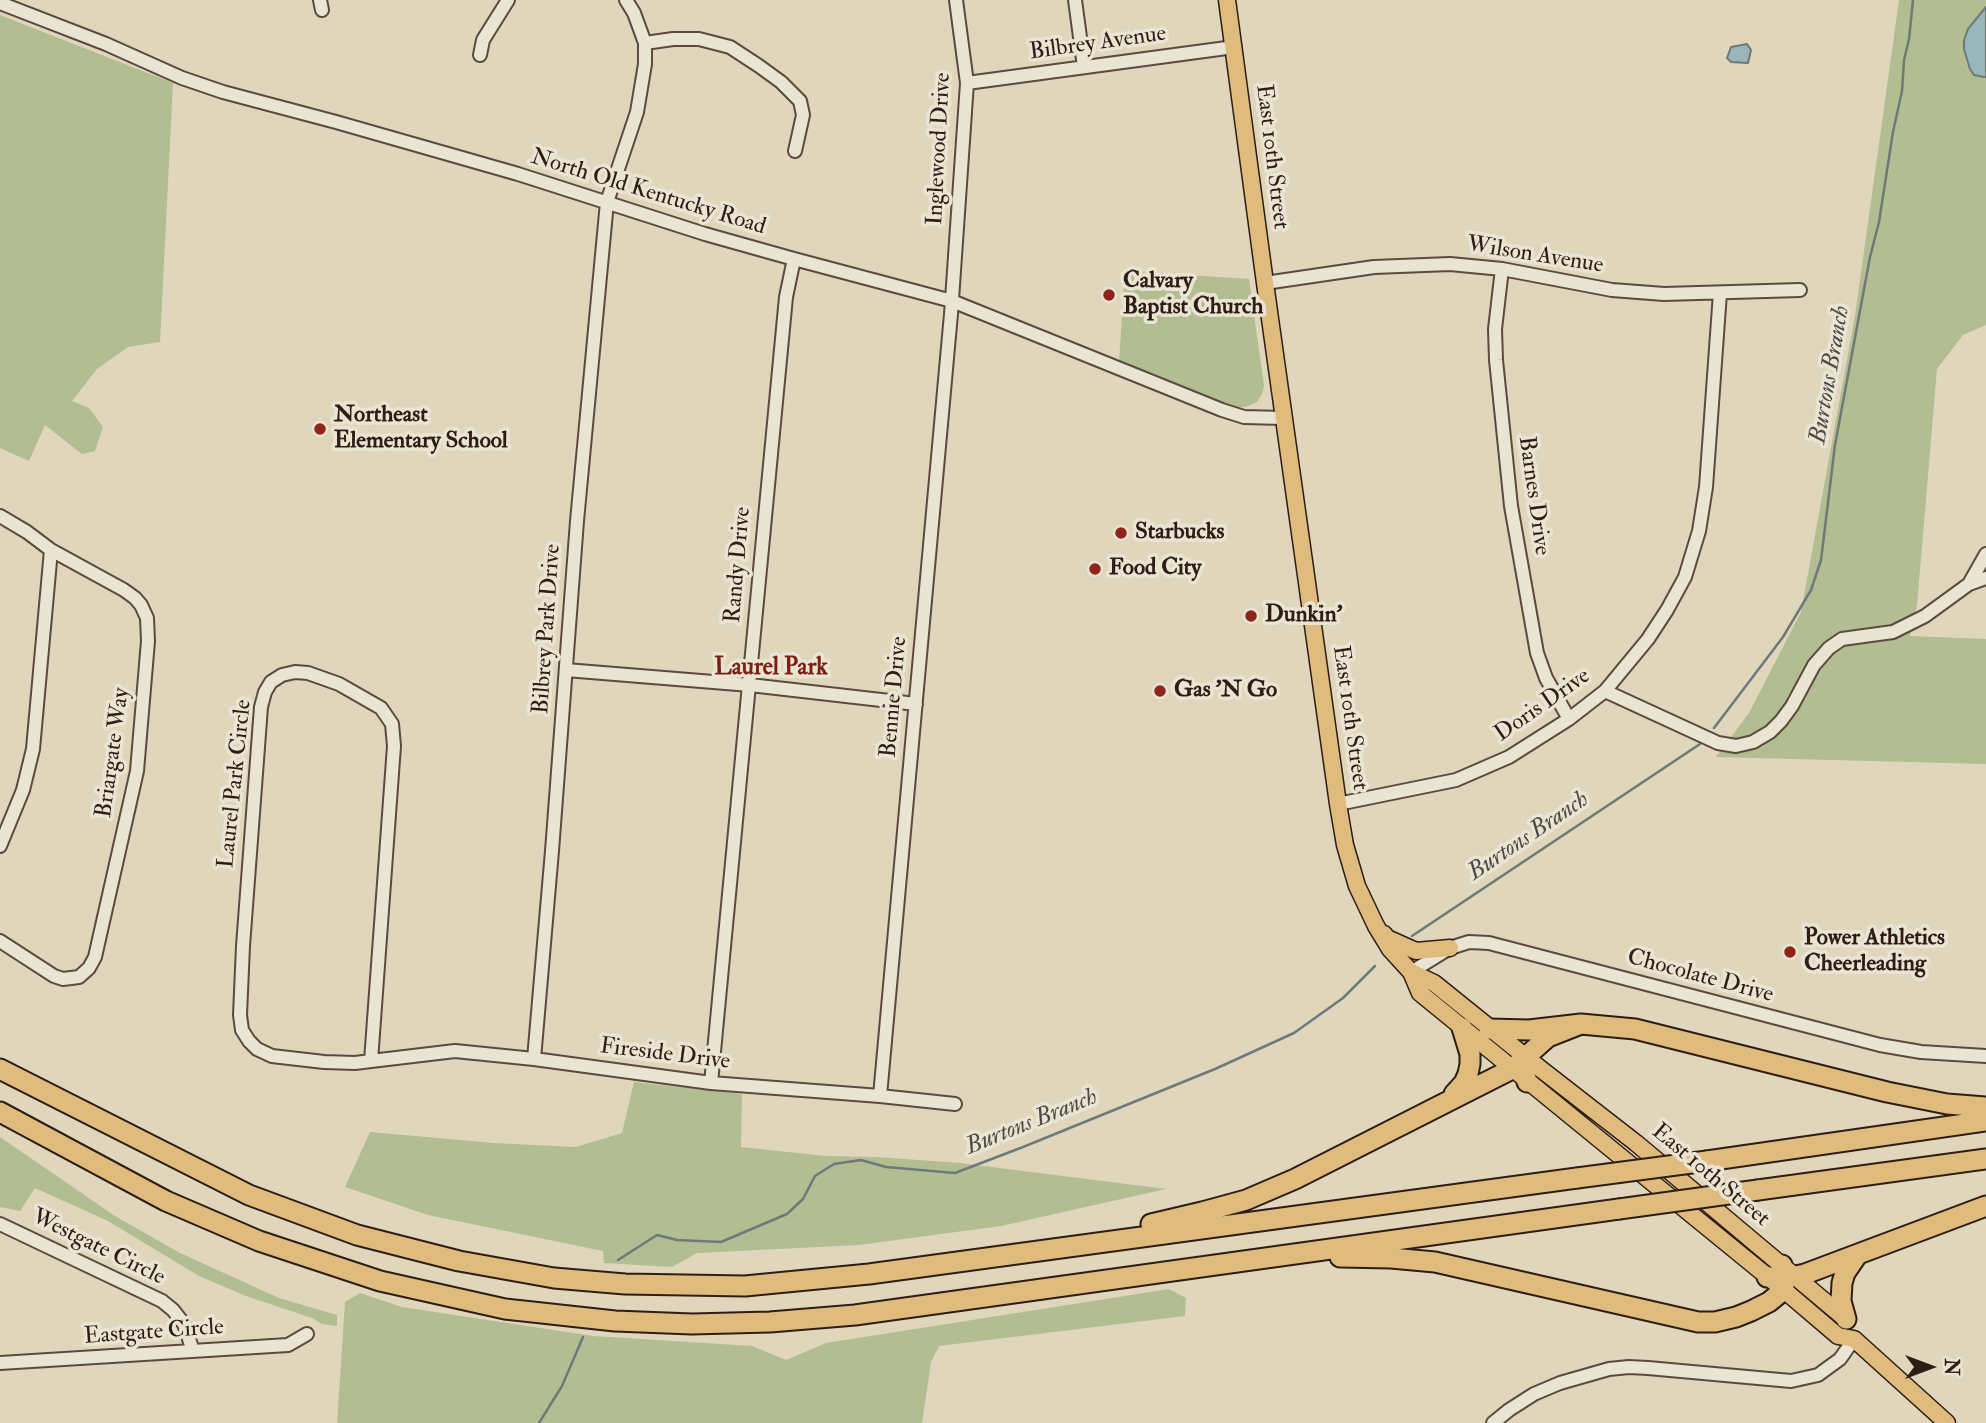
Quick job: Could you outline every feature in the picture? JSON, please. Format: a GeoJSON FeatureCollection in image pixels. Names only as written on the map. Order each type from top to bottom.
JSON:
{"type":"FeatureCollection","features":[{"type":"Feature","properties":{"kind":"highway"},"geometry":{"type":"LineString","coordinates":[[1040,1251],[1202,1212],[1246,1199],[1295,1179],[1450,1099],[1521,1069],[1548,1037],[1581,1024]]}},
{"type":"Feature","properties":{"kind":"highway"},"geometry":{"type":"LineString","coordinates":[[1489,1029],[1529,1030],[1581,1024],[1635,1030],[1888,1092],[1947,1104],[1986,1107]]}},
{"type":"Feature","properties":{"kind":"highway"},"geometry":{"type":"LineString","coordinates":[[1450,1099],[1468,1074],[1470,1054],[1462,1028]]}},
{"type":"Feature","properties":{"kind":"highway"},"geometry":{"type":"LineString","coordinates":[[0,1069],[249,1195],[357,1235],[472,1264],[554,1278],[625,1284],[745,1286],[869,1274],[1986,1121]]}},
{"type":"Feature","properties":{"kind":"highway"},"geometry":{"type":"LineString","coordinates":[[0,1112],[166,1201],[259,1241],[380,1281],[505,1309],[615,1321],[692,1324],[770,1322],[855,1315],[1986,1159]]}},
{"type":"Feature","properties":{"kind":"highway"},"geometry":{"type":"LineString","coordinates":[[1164,1271],[1345,1257],[1435,1262],[1698,1322],[1715,1322],[1736,1317],[1769,1302],[1782,1277],[1858,1254],[1986,1206]]}},
{"type":"Feature","properties":{"kind":"highway"},"geometry":{"type":"LineString","coordinates":[[1846,1319],[1841,1301],[1842,1283],[1845,1273],[1858,1254]]}},
{"type":"Feature","properties":{"kind":"main road","name":"East 10th Street"},"geometry":{"type":"LineString","coordinates":[[1227,0],[1338,804],[1345,845],[1357,886],[1377,926],[1411,972],[1420,993],[1462,1028],[1521,1069],[1636,1143],[1782,1277]]}},
{"type":"Feature","properties":{"kind":"main road"},"geometry":{"type":"LineString","coordinates":[[1377,926],[1387,938],[1416,951],[1450,948]]}},
{"type":"Feature","properties":{"kind":"main road"},"geometry":{"type":"LineString","coordinates":[[1411,972],[1434,983],[1489,1029],[1521,1069]]}},
{"type":"Feature","properties":{"kind":"main road","name":"East 10th Street"},"geometry":{"type":"LineString","coordinates":[[1521,1069],[1660,1189],[1782,1277],[1846,1319],[1854,1339]]}},
{"type":"Feature","properties":{"kind":"main road"},"geometry":{"type":"LineString","coordinates":[[1782,1277],[1838,1336],[1854,1339],[1947,1423]]}},
{"type":"Feature","properties":{"kind":"street"},"geometry":{"type":"LineString","coordinates":[[480,55],[483,40],[508,0]]}},
{"type":"Feature","properties":{"kind":"street"},"geometry":{"type":"LineString","coordinates":[[626,0],[645,43],[699,39],[730,47],[781,82],[800,101],[803,115],[795,151]]}},
{"type":"Feature","properties":{"kind":"street","name":"Inglewood Drive"},"geometry":{"type":"LineString","coordinates":[[952,301],[967,83],[956,0]]}},
{"type":"Feature","properties":{"kind":"street"},"geometry":{"type":"LineString","coordinates":[[1075,0],[1084,67]]}},
{"type":"Feature","properties":{"kind":"street","name":"North Old Kentucky Road"},"geometry":{"type":"LineString","coordinates":[[0,4],[106,44],[182,78],[216,89],[518,174],[705,234],[952,301],[1222,410],[1244,417],[1283,418]]}},
{"type":"Feature","properties":{"kind":"street","name":"Bilbrey Park Drive"},"geometry":{"type":"LineString","coordinates":[[534,1059],[577,522],[607,202],[637,112],[644,76],[645,43]]}},
{"type":"Feature","properties":{"kind":"street","name":"Bilbrey Avenue"},"geometry":{"type":"LineString","coordinates":[[967,83],[1234,47]]}},
{"type":"Feature","properties":{"kind":"street","name":"Randy Drive"},"geometry":{"type":"LineString","coordinates":[[711,1083],[786,297],[794,259]]}},
{"type":"Feature","properties":{"kind":"street","name":"Wilson Avenue"},"geometry":{"type":"LineString","coordinates":[[1265,283],[1374,267],[1450,264],[1502,269],[1612,289],[1664,294],[1800,290]]}},
{"type":"Feature","properties":{"kind":"street","name":"Barnes Drive"},"geometry":{"type":"LineString","coordinates":[[1502,269],[1495,329],[1496,360],[1511,506],[1537,653],[1546,678],[1569,719]]}},
{"type":"Feature","properties":{"kind":"street","name":"Doris Drive"},"geometry":{"type":"LineString","coordinates":[[1338,804],[1456,780],[1509,757],[1569,719],[1605,691],[1648,639],[1685,577],[1699,531],[1706,487],[1720,293]]}},
{"type":"Feature","properties":{"kind":"street","name":"Bennie Drive"},"geometry":{"type":"LineString","coordinates":[[880,1096],[952,301]]}},
{"type":"Feature","properties":{"kind":"street","name":"Briargate Way"},"geometry":{"type":"LineString","coordinates":[[0,516],[51,550],[124,590],[141,605],[147,618],[148,641],[137,771],[95,957],[89,968],[79,976],[63,979],[0,941]]}},
{"type":"Feature","properties":{"kind":"street"},"geometry":{"type":"LineString","coordinates":[[0,846],[23,790],[33,749],[51,550]]}},
{"type":"Feature","properties":{"kind":"street"},"geometry":{"type":"LineString","coordinates":[[1969,583],[1986,554]]}},
{"type":"Feature","properties":{"kind":"street"},"geometry":{"type":"LineString","coordinates":[[1605,691],[1718,743],[1736,746],[1753,742],[1770,732],[1781,721],[1814,665],[1829,648],[1847,637],[1893,632],[1925,617],[1969,583],[1986,578]]}},
{"type":"Feature","properties":{"kind":"street"},"geometry":{"type":"LineString","coordinates":[[566,670],[750,685],[916,704]]}},
{"type":"Feature","properties":{"kind":"street","name":"Laurel Park Circle"},"geometry":{"type":"LineString","coordinates":[[295,672],[308,673],[339,684],[382,708],[392,724],[392,783],[371,1061],[324,1062],[272,1056],[257,1049],[242,1030],[240,1015],[243,946],[261,707],[271,682],[282,675],[295,672]]}},
{"type":"Feature","properties":{"kind":"street","name":"Chocolate Drive"},"geometry":{"type":"LineString","coordinates":[[1411,972],[1450,948],[1469,942],[1489,943],[1880,1045],[1921,1052],[1986,1056]]}},
{"type":"Feature","properties":{"kind":"street","name":"Fireside Drive"},"geometry":{"type":"LineString","coordinates":[[371,1061],[455,1051],[711,1083],[954,1104]]}},
{"type":"Feature","properties":{"kind":"street","name":"Westgate Circle"},"geometry":{"type":"LineString","coordinates":[[0,1224],[162,1301],[184,1324],[193,1351]]}},
{"type":"Feature","properties":{"kind":"street","name":"Eastgate Circle"},"geometry":{"type":"LineString","coordinates":[[0,1363],[288,1345],[307,1334]]}},
{"type":"Feature","properties":{"kind":"street"},"geometry":{"type":"LineString","coordinates":[[1493,1423],[1534,1394],[1560,1383],[1609,1369],[1647,1368],[1791,1381],[1818,1375],[1840,1359],[1854,1339]]}},
{"type":"Feature","properties":{"kind":"green space"},"geometry":{"type":"Polygon","coordinates":[[[1899,0],[1986,0],[1986,325],[1963,335],[1937,369],[1917,605],[1910,636],[1986,639],[1986,764],[1716,757],[1749,713],[1801,612],[1855,316],[1899,0]]]}},
{"type":"Feature","properties":{"kind":"green space"},"geometry":{"type":"Polygon","coordinates":[[[0,15],[173,83],[160,342],[128,347],[97,369],[72,401],[89,408],[103,427],[95,451],[82,454],[45,425],[29,461],[0,448],[0,15]]]}},
{"type":"Feature","properties":{"kind":"green space"},"geometry":{"type":"Polygon","coordinates":[[[1125,271],[1249,279],[1264,386],[1257,402],[1239,408],[1228,405],[1119,361],[1125,271]]]}},
{"type":"Feature","properties":{"kind":"green space"},"geometry":{"type":"Polygon","coordinates":[[[634,1082],[742,1094],[741,1147],[825,1156],[960,1163],[1166,1189],[1001,1226],[859,1245],[697,1253],[672,1267],[604,1263],[603,1251],[428,1215],[345,1187],[370,1132],[576,1147],[622,1133],[634,1082]]]}},
{"type":"Feature","properties":{"kind":"green space"},"geometry":{"type":"Polygon","coordinates":[[[0,1137],[115,1216],[180,1253],[279,1298],[337,1315],[337,1326],[322,1324],[199,1276],[108,1221],[35,1188],[20,1211],[0,1207],[0,1137]]]}},
{"type":"Feature","properties":{"kind":"green space"},"geometry":{"type":"Polygon","coordinates":[[[1169,1289],[1186,1298],[1185,1316],[939,1346],[931,1362],[922,1423],[337,1423],[345,1302],[360,1293],[402,1307],[593,1336],[752,1346],[786,1360],[826,1343],[1169,1289]]]}},
{"type":"Feature","properties":{"kind":"water"},"geometry":{"type":"Polygon","coordinates":[[[1986,7],[1984,77],[1974,75],[1970,69],[1964,40],[1968,29],[1986,7]]]}},
{"type":"Feature","properties":{"kind":"water"},"geometry":{"type":"Polygon","coordinates":[[[1747,44],[1751,50],[1748,63],[1731,62],[1727,58],[1731,47],[1747,44]]]}},
{"type":"Feature","properties":{"kind":"waterway","name":"Burtons Branch"},"geometry":{"type":"LineString","coordinates":[[1714,728],[1783,637],[1811,590],[1821,560],[1835,445],[1902,91],[1913,0]]}},
{"type":"Feature","properties":{"kind":"waterway","name":"Burtons Branch"},"geometry":{"type":"LineString","coordinates":[[1412,936],[1700,744]]}},
{"type":"Feature","properties":{"kind":"waterway","name":"Burtons Branch"},"geometry":{"type":"LineString","coordinates":[[618,1260],[657,1235],[677,1240],[721,1242],[787,1214],[803,1199],[815,1176],[834,1164],[861,1160],[886,1167],[955,1173],[1023,1147],[1215,1069],[1294,1033],[1343,998],[1375,966]]}},
{"type":"Feature","properties":{"kind":"waterway","name":"Burtons Branch"},"geometry":{"type":"LineString","coordinates":[[539,1423],[562,1386],[583,1337]]}},
{"type":"Feature","properties":{"kind":"place","name":"Calvary Baptist Church"},"geometry":{"type":"Point","coordinates":[1109,295]}},
{"type":"Feature","properties":{"kind":"place","name":"Northeast Elementary School"},"geometry":{"type":"Point","coordinates":[320,429]}},
{"type":"Feature","properties":{"kind":"place","name":"Starbucks"},"geometry":{"type":"Point","coordinates":[1121,533]}},
{"type":"Feature","properties":{"kind":"place","name":"Food City"},"geometry":{"type":"Point","coordinates":[1095,569]}},
{"type":"Feature","properties":{"kind":"place","name":"Dunkin'"},"geometry":{"type":"Point","coordinates":[1251,616]}},
{"type":"Feature","properties":{"kind":"place","name":"Gas 'N Go"},"geometry":{"type":"Point","coordinates":[1160,691]}},
{"type":"Feature","properties":{"kind":"place","name":"Power Athletics Cheerleading"},"geometry":{"type":"Point","coordinates":[1790,952]}},
{"type":"Feature","properties":{"kind":"district","name":"Laurel Park"},"geometry":{"type":"Point","coordinates":[771,669]}}]}
